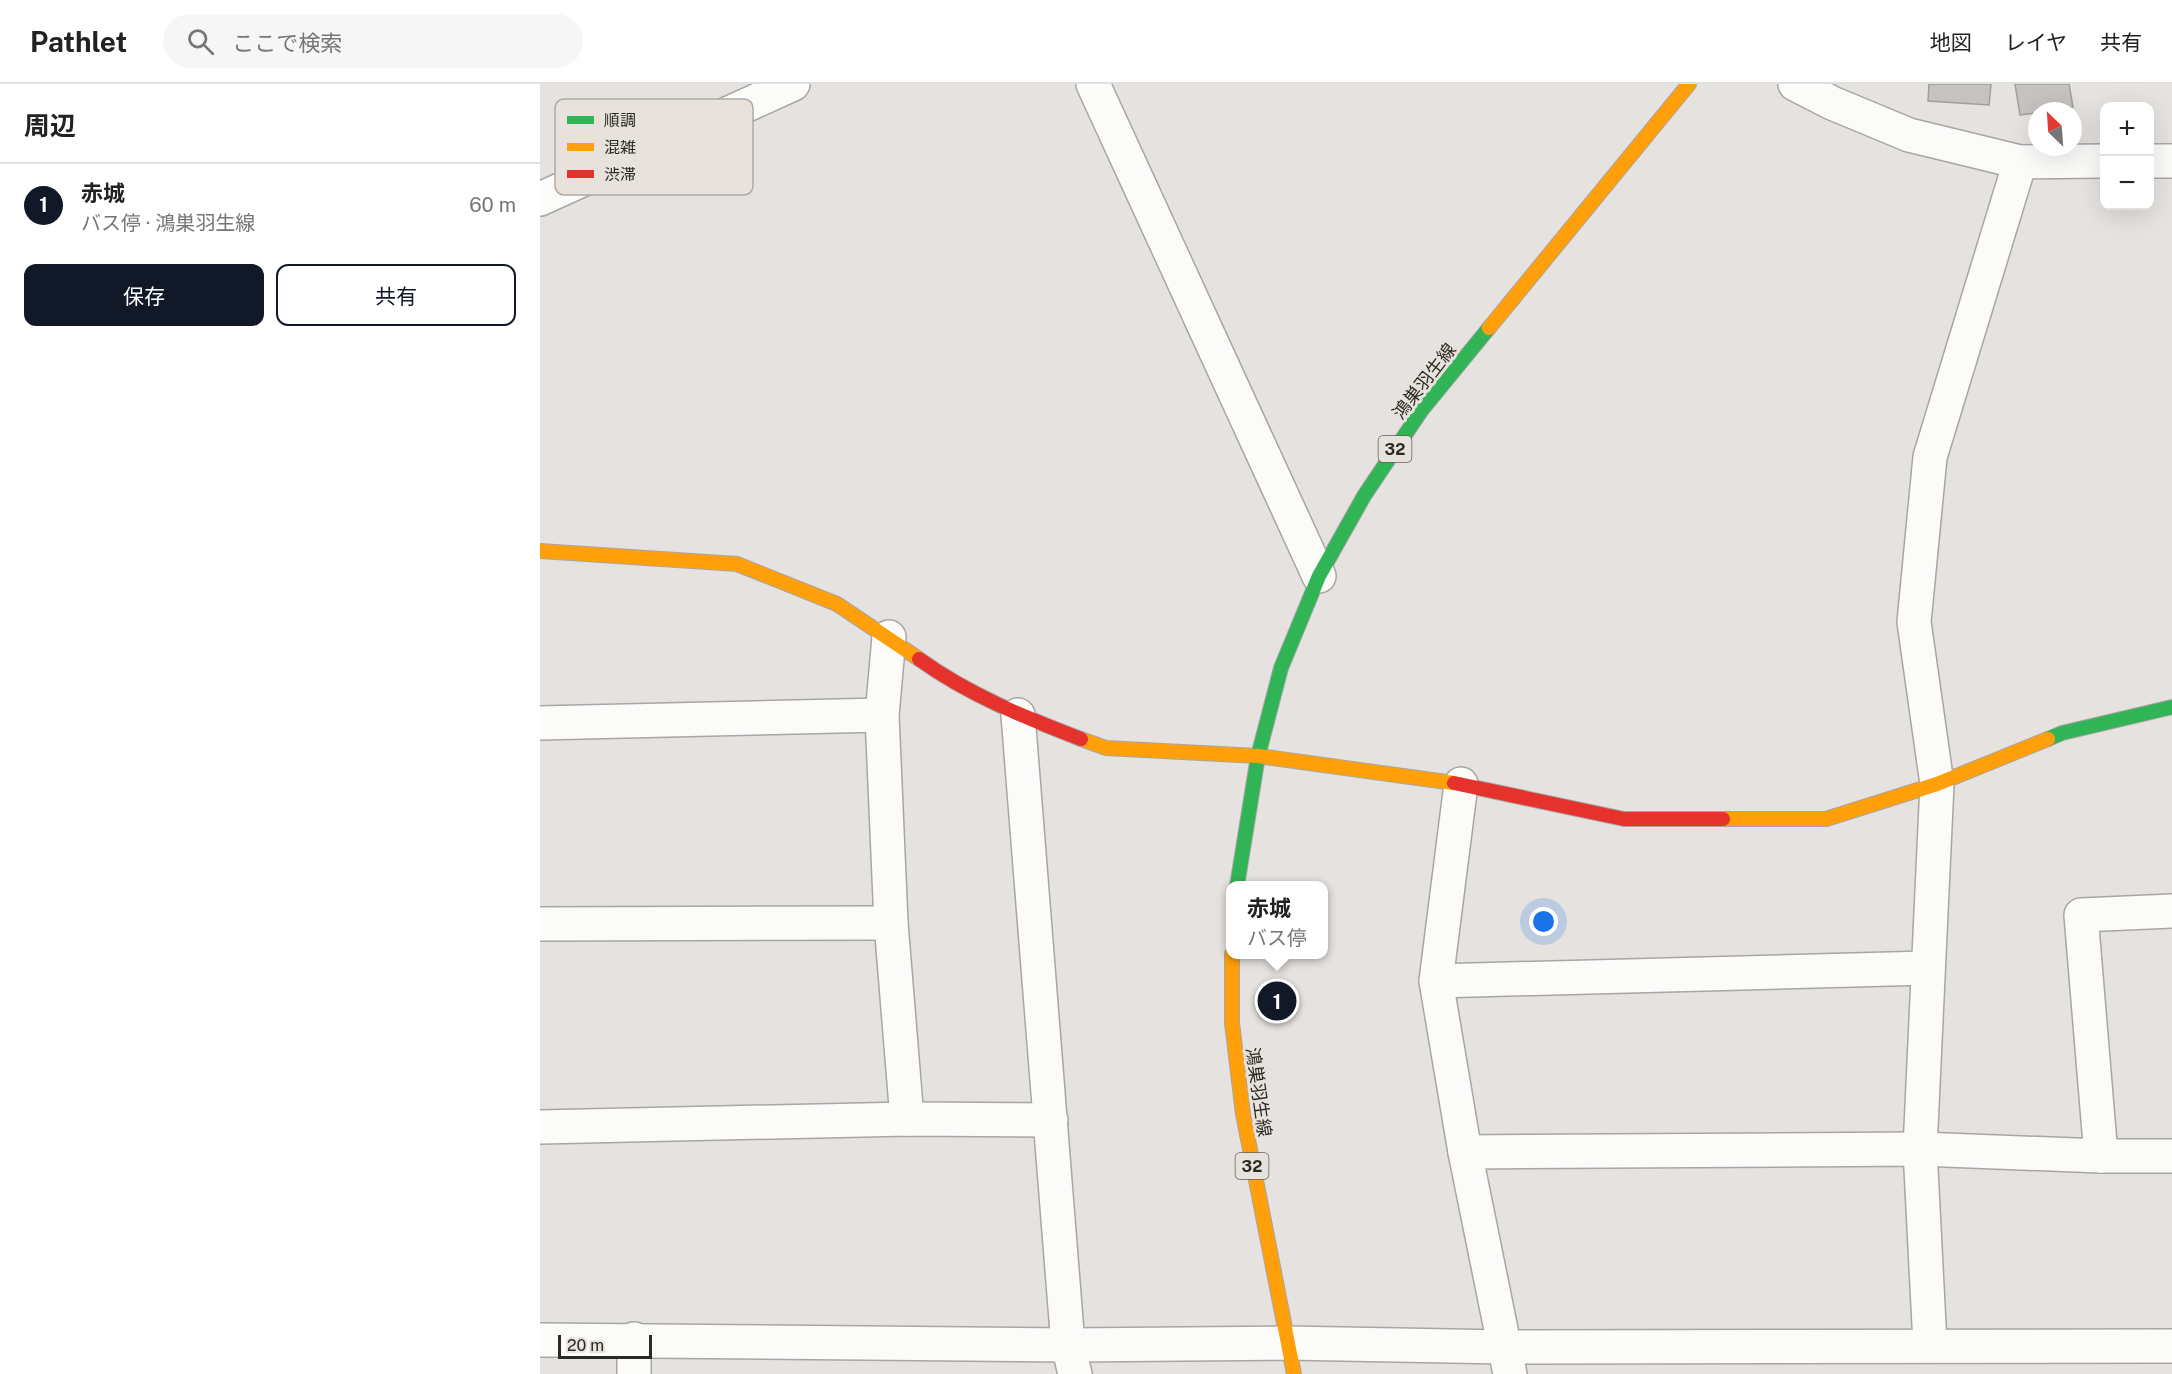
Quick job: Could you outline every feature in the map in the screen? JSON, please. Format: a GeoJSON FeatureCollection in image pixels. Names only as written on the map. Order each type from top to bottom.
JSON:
{"type":"FeatureCollection","features":[{"type":"Feature","properties":{"kind":"street"},"geometry":{"type":"LineString","coordinates":[[753,102],[793,84]]}},
{"type":"Feature","properties":{"kind":"street"},"geometry":{"type":"LineString","coordinates":[[1093,84],[1319,576]]}},
{"type":"Feature","properties":{"kind":"street","name":"鴻巣羽生線"},"geometry":{"type":"LineString","coordinates":[[1239,881],[1258,756],[1281,668],[1319,576],[1364,496],[1421,411],[1689,84]]}},
{"type":"Feature","properties":{"kind":"street"},"geometry":{"type":"LineString","coordinates":[[1795,84],[1832,103],[1909,135],[2020,162],[2100,161]]}},
{"type":"Feature","properties":{"kind":"street"},"geometry":{"type":"LineString","coordinates":[[2154,161],[2172,160]]}},
{"type":"Feature","properties":{"kind":"street"},"geometry":{"type":"LineString","coordinates":[[1930,1345],[1920,1149],[1937,784],[1914,622],[1930,457],[2020,162]]}},
{"type":"Feature","properties":{"kind":"street"},"geometry":{"type":"LineString","coordinates":[[540,199],[555,192]]}},
{"type":"Feature","properties":{"kind":"street"},"geometry":{"type":"LineString","coordinates":[[540,551],[737,564],[837,604],[889,637],[947,679],[1018,715],[1106,748],[1258,756],[1461,783],[1624,819],[1826,819],[1937,784],[2061,733],[2172,707]]}},
{"type":"Feature","properties":{"kind":"street"},"geometry":{"type":"LineString","coordinates":[[889,637],[882,716],[891,923],[907,1119]]}},
{"type":"Feature","properties":{"kind":"street"},"geometry":{"type":"LineString","coordinates":[[1018,715],[1071,1360]]}},
{"type":"Feature","properties":{"kind":"street"},"geometry":{"type":"LineString","coordinates":[[540,723],[882,716]]}},
{"type":"Feature","properties":{"kind":"street"},"geometry":{"type":"LineString","coordinates":[[1461,783],[1436,981],[1465,1152],[1507,1360]]}},
{"type":"Feature","properties":{"kind":"street"},"geometry":{"type":"LineString","coordinates":[[2101,1156],[2081,915],[2172,911]]}},
{"type":"Feature","properties":{"kind":"street"},"geometry":{"type":"LineString","coordinates":[[540,924],[891,923]]}},
{"type":"Feature","properties":{"kind":"street","name":"鴻巣羽生線"},"geometry":{"type":"LineString","coordinates":[[1232,959],[1233,1023],[1243,1114],[1294,1374]]}},
{"type":"Feature","properties":{"kind":"street"},"geometry":{"type":"LineString","coordinates":[[1436,981],[1927,968]]}},
{"type":"Feature","properties":{"kind":"street"},"geometry":{"type":"LineString","coordinates":[[540,1127],[907,1119],[1051,1120]]}},
{"type":"Feature","properties":{"kind":"street"},"geometry":{"type":"LineString","coordinates":[[1465,1152],[1920,1149],[2101,1156],[2172,1156]]}},
{"type":"Feature","properties":{"kind":"street"},"geometry":{"type":"LineString","coordinates":[[634,1339],[634,1374]]}},
{"type":"Feature","properties":{"kind":"street"},"geometry":{"type":"LineString","coordinates":[[540,1340],[634,1339],[1071,1360],[1287,1343],[1507,1360],[1930,1345],[2172,1346]]}},
{"type":"Feature","properties":{"kind":"building"},"geometry":{"type":"Polygon","coordinates":[[[1929,84],[1991,84],[1989,105],[1928,101],[1929,84]]]}},
{"type":"Feature","properties":{"kind":"building"},"geometry":{"type":"Polygon","coordinates":[[[2015,84],[2069,84],[2072,102],[2028,102],[2028,114],[2020,115],[2015,84]]]}},
{"type":"Feature","properties":{"kind":"traffic: fast"},"geometry":{"type":"LineString","coordinates":[[1238,881],[1258,756],[1281,668],[1319,576],[1364,496],[1421,411],[1489,328]]}},
{"type":"Feature","properties":{"kind":"traffic: fast"},"geometry":{"type":"LineString","coordinates":[[2048,739],[2062,733],[2172,707]]}},
{"type":"Feature","properties":{"kind":"traffic: slow"},"geometry":{"type":"LineString","coordinates":[[1489,328],[1689,84]]}},
{"type":"Feature","properties":{"kind":"traffic: slow"},"geometry":{"type":"LineString","coordinates":[[540,551],[737,564],[837,604],[919,659]]}},
{"type":"Feature","properties":{"kind":"traffic: slow"},"geometry":{"type":"LineString","coordinates":[[1081,739],[1106,748],[1258,756],[1454,783]]}},
{"type":"Feature","properties":{"kind":"traffic: slow"},"geometry":{"type":"LineString","coordinates":[[1723,819],[1826,819],[1937,784],[2048,739]]}},
{"type":"Feature","properties":{"kind":"traffic: slow"},"geometry":{"type":"LineString","coordinates":[[1232,959],[1232,1023],[1243,1114],[1294,1374]]}},
{"type":"Feature","properties":{"kind":"traffic: jam"},"geometry":{"type":"LineString","coordinates":[[919,659],[977,694],[1018,714],[1081,739]]}},
{"type":"Feature","properties":{"kind":"traffic: jam"},"geometry":{"type":"LineString","coordinates":[[1454,783],[1624,819],[1723,819]]}},
{"type":"Feature","properties":{"kind":"place","name":"赤城"},"geometry":{"type":"Point","coordinates":[1277,1001]}}]}
